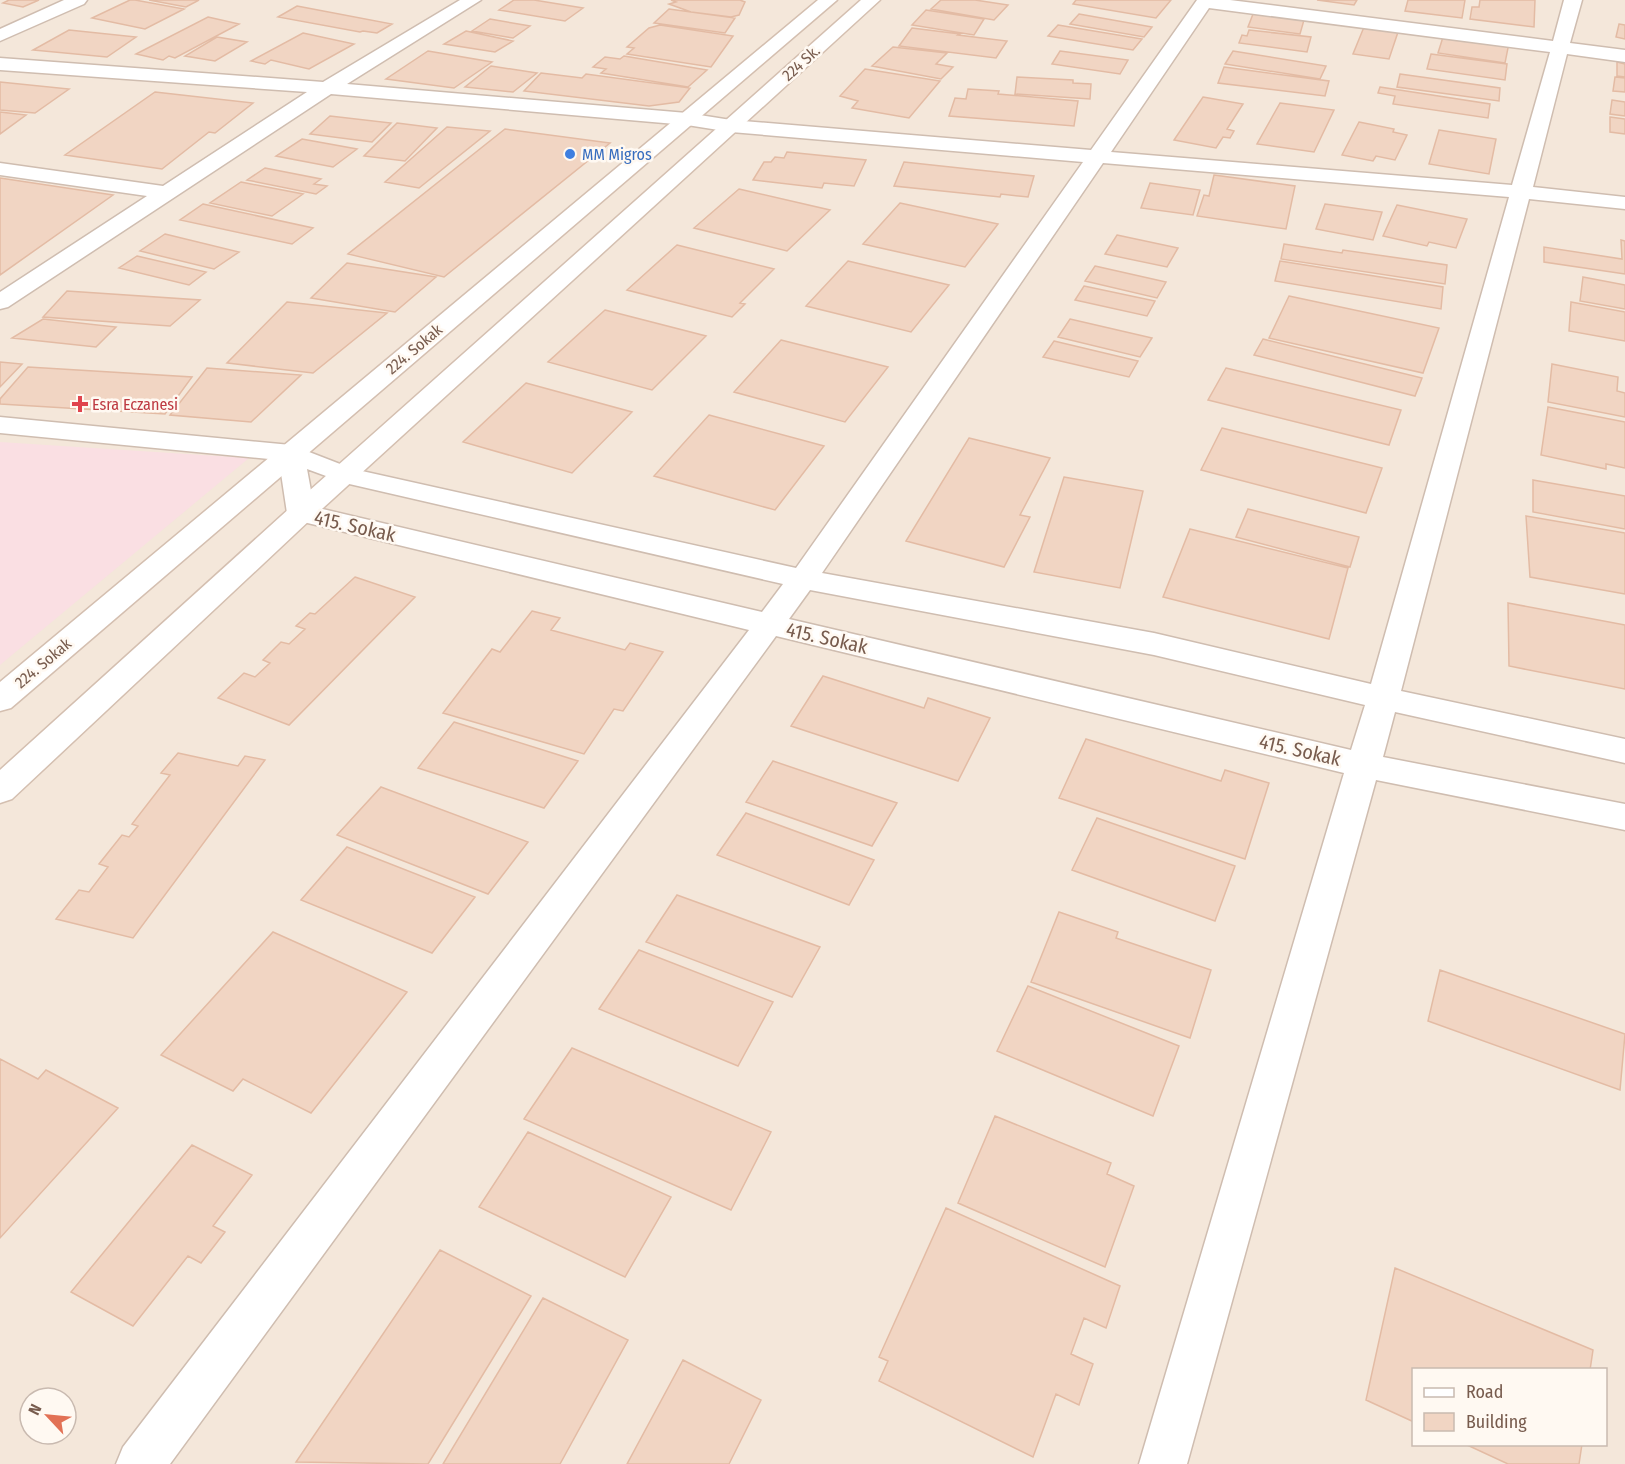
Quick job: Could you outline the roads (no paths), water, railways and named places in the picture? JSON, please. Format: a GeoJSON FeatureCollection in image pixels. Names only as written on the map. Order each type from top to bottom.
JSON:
{"type":"FeatureCollection","features":[{"type":"Feature","properties":{"kind":"street"},"geometry":{"type":"LineString","coordinates":[[0,36],[78,0]]}},
{"type":"Feature","properties":{"kind":"street"},"geometry":{"type":"LineString","coordinates":[[0,302],[327,88],[472,0]]}},
{"type":"Feature","properties":{"kind":"street","name":"224. Sokak"},"geometry":{"type":"LineString","coordinates":[[0,700],[828,0]]}},
{"type":"Feature","properties":{"kind":"street","name":"224 Sk."},"geometry":{"type":"LineString","coordinates":[[731,126],[871,0]]}},
{"type":"Feature","properties":{"kind":"street"},"geometry":{"type":"LineString","coordinates":[[1163,1464],[1383,698],[1573,0]]}},
{"type":"Feature","properties":{"kind":"street"},"geometry":{"type":"LineString","coordinates":[[140,1464],[803,579],[1205,1],[1625,56]]}},
{"type":"Feature","properties":{"kind":"street"},"geometry":{"type":"LineString","coordinates":[[0,64],[327,88],[687,119],[731,126],[1521,192],[1625,203]]}},
{"type":"Feature","properties":{"kind":"street"},"geometry":{"type":"LineString","coordinates":[[0,790],[302,513],[731,126]]}},
{"type":"Feature","properties":{"kind":"street"},"geometry":{"type":"LineString","coordinates":[[0,169],[167,193]]}},
{"type":"Feature","properties":{"kind":"street"},"geometry":{"type":"LineString","coordinates":[[0,425],[291,453],[345,475],[803,579],[1154,644],[1383,698],[1625,751]]}},
{"type":"Feature","properties":{"kind":"street","name":"415. Sokak"},"geometry":{"type":"LineString","coordinates":[[291,453],[302,513],[1362,765],[1625,817]]}},
{"type":"Feature","properties":{"kind":"place","name":"MM Migros"},"geometry":{"type":"Point","coordinates":[570,154]}},
{"type":"Feature","properties":{"kind":"place","name":"Esra Eczanesi"},"geometry":{"type":"Point","coordinates":[80,404]}}]}
